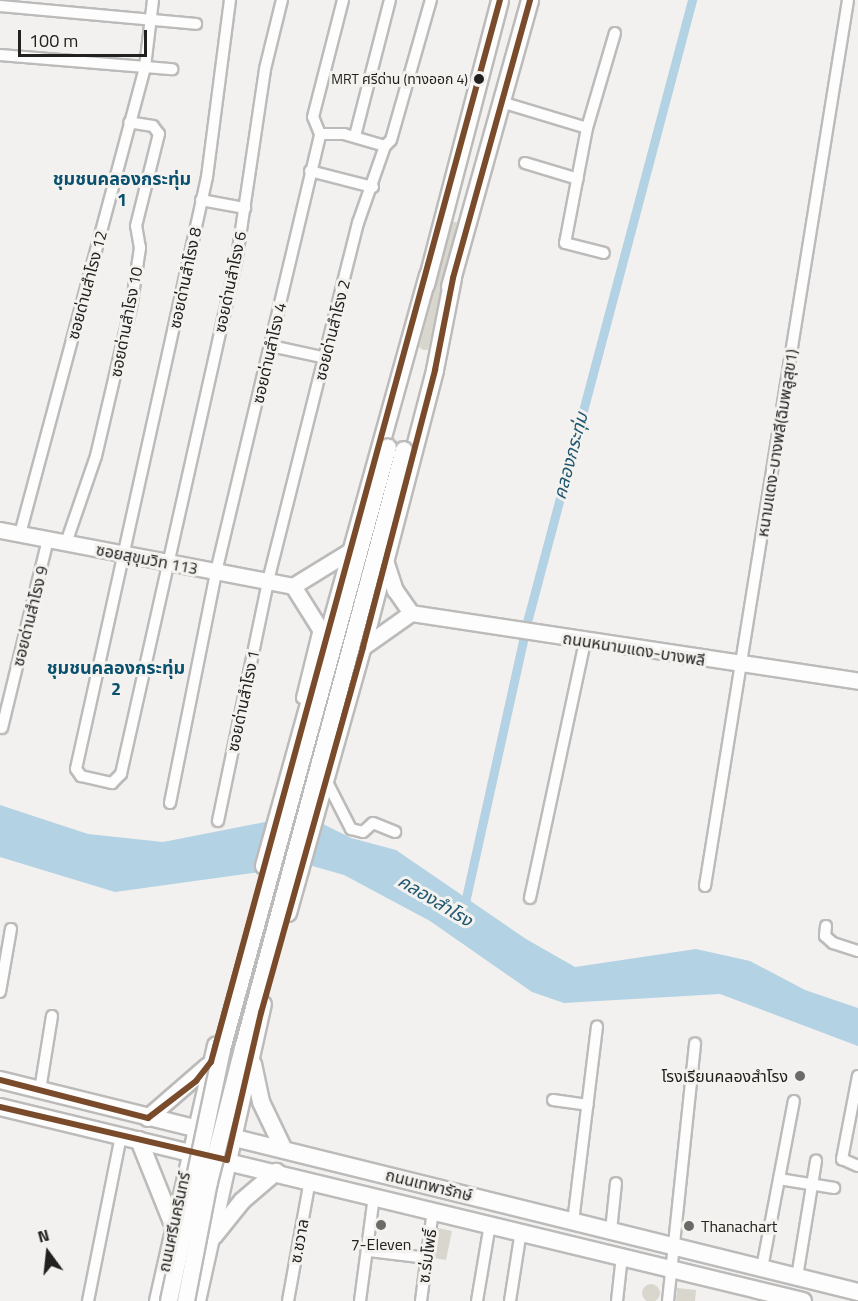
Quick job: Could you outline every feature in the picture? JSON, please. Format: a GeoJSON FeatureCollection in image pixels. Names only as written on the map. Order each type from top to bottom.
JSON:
{"type":"FeatureCollection","features":[{"type":"Feature","properties":{"kind":"main road","name":"ถนนศรีนครินทร์"},"geometry":{"type":"LineString","coordinates":[[162,1300],[172,1223],[188,1152],[312,688],[322,633],[350,551],[428,275],[500,0]]}},
{"type":"Feature","properties":{"kind":"main road","name":"ถนนศรีนครินทร์"},"geometry":{"type":"LineString","coordinates":[[162,1300],[222,1049],[396,448],[453,278],[530,0]]}},
{"type":"Feature","properties":{"kind":"main road","name":"ถนนศรีนครินทร์"},"geometry":{"type":"LineString","coordinates":[[183,1293],[209,1182],[396,448],[428,275]]}},
{"type":"Feature","properties":{"kind":"main road","name":"ถนนศรีนครินทร์"},"geometry":{"type":"LineString","coordinates":[[196,1301],[261,1013],[349,693],[368,643],[385,560],[435,370],[453,278]]}},
{"type":"Feature","properties":{"kind":"main road","name":"ซอยสุขุมวิท 113"},"geometry":{"type":"LineString","coordinates":[[0,530],[294,586]]}},
{"type":"Feature","properties":{"kind":"main road"},"geometry":{"type":"LineString","coordinates":[[322,633],[294,586],[350,551]]}},
{"type":"Feature","properties":{"kind":"main road"},"geometry":{"type":"LineString","coordinates":[[368,643],[411,613],[396,590],[385,560]]}},
{"type":"Feature","properties":{"kind":"main road","name":"ถนนหนามแดง-บางพลี"},"geometry":{"type":"LineString","coordinates":[[411,613],[742,666],[858,681]]}},
{"type":"Feature","properties":{"kind":"main road"},"geometry":{"type":"LineString","coordinates":[[227,1004],[229,1019],[238,1025],[253,1024],[261,1013]]}},
{"type":"Feature","properties":{"kind":"main road"},"geometry":{"type":"LineString","coordinates":[[183,1293],[207,1156],[238,1025]]}},
{"type":"Feature","properties":{"kind":"main road"},"geometry":{"type":"LineString","coordinates":[[251,1054],[261,1102],[284,1150]]}},
{"type":"Feature","properties":{"kind":"main road"},"geometry":{"type":"LineString","coordinates":[[148,1118],[196,1081],[211,1062]]}},
{"type":"Feature","properties":{"kind":"main road","name":"ถนนเทพารักษ์"},"geometry":{"type":"LineString","coordinates":[[0,1080],[858,1292]]}},
{"type":"Feature","properties":{"kind":"main road","name":"ถนนเทพารักษ์"},"geometry":{"type":"LineString","coordinates":[[0,1107],[622,1256],[759,1296],[803,1301]]}},
{"type":"Feature","properties":{"kind":"main road"},"geometry":{"type":"LineString","coordinates":[[139,1140],[172,1223]]}},
{"type":"Feature","properties":{"kind":"main road"},"geometry":{"type":"LineString","coordinates":[[209,1243],[242,1201],[276,1172]]}},
{"type":"Feature","properties":{"kind":"main road"},"geometry":{"type":"LineString","coordinates":[[162,1300],[166,1288],[183,1293],[193,1293],[196,1301]]}},
{"type":"Feature","properties":{"kind":"street","name":"ซอยด่านสำโรง 12"},"geometry":{"type":"LineString","coordinates":[[20,534],[145,67],[153,0]]}},
{"type":"Feature","properties":{"kind":"street","name":"ซอยด่านสำโรง 8"},"geometry":{"type":"LineString","coordinates":[[96,779],[81,776],[76,769],[201,200],[230,0]]}},
{"type":"Feature","properties":{"kind":"street","name":"ซอยด่านสำโรง 6"},"geometry":{"type":"LineString","coordinates":[[96,779],[112,783],[121,774],[245,208],[265,69],[282,0]]}},
{"type":"Feature","properties":{"kind":"street"},"geometry":{"type":"LineString","coordinates":[[344,0],[313,117],[320,134],[355,136],[385,146]]}},
{"type":"Feature","properties":{"kind":"street"},"geometry":{"type":"LineString","coordinates":[[355,136],[390,0]]}},
{"type":"Feature","properties":{"kind":"street","name":"ซอยด่านสำโรง 2"},"geometry":{"type":"LineString","coordinates":[[268,582],[358,223],[373,187],[385,146],[391,140],[431,0]]}},
{"type":"Feature","properties":{"kind":"street","name":"หนามแดง-บางพลี(ฉิมพลูสุข1)"},"geometry":{"type":"LineString","coordinates":[[705,886],[848,0]]}},
{"type":"Feature","properties":{"kind":"street"},"geometry":{"type":"LineString","coordinates":[[0,6],[196,24]]}},
{"type":"Feature","properties":{"kind":"street"},"geometry":{"type":"LineString","coordinates":[[604,253],[565,243],[587,128],[615,33]]}},
{"type":"Feature","properties":{"kind":"street"},"geometry":{"type":"LineString","coordinates":[[0,55],[172,69]]}},
{"type":"Feature","properties":{"kind":"street"},"geometry":{"type":"LineString","coordinates":[[501,102],[587,128]]}},
{"type":"Feature","properties":{"kind":"street","name":"ซอยด่านสำโรง 10"},"geometry":{"type":"LineString","coordinates":[[66,543],[96,456],[132,302],[140,248],[136,226],[159,134],[153,126],[129,122]]}},
{"type":"Feature","properties":{"kind":"street","name":"ซอยด่านสำโรง 4"},"geometry":{"type":"LineString","coordinates":[[170,803],[216,572],[320,134]]}},
{"type":"Feature","properties":{"kind":"street"},"geometry":{"type":"LineString","coordinates":[[525,163],[578,179]]}},
{"type":"Feature","properties":{"kind":"street"},"geometry":{"type":"LineString","coordinates":[[310,171],[373,187]]}},
{"type":"Feature","properties":{"kind":"street"},"geometry":{"type":"LineString","coordinates":[[201,200],[245,208]]}},
{"type":"Feature","properties":{"kind":"street"},"geometry":{"type":"LineString","coordinates":[[271,346],[326,358]]}},
{"type":"Feature","properties":{"kind":"street","name":"ซอยด่านสำโรง 9"},"geometry":{"type":"LineString","coordinates":[[2,728],[48,539]]}},
{"type":"Feature","properties":{"kind":"street","name":"ซอยด่านสำโรง 1"},"geometry":{"type":"LineString","coordinates":[[218,821],[268,582]]}},
{"type":"Feature","properties":{"kind":"street"},"geometry":{"type":"LineString","coordinates":[[283,780],[322,633]]}},
{"type":"Feature","properties":{"kind":"street"},"geometry":{"type":"LineString","coordinates":[[530,898],[585,642]]}},
{"type":"Feature","properties":{"kind":"street"},"geometry":{"type":"LineString","coordinates":[[368,643],[326,785],[351,829],[363,832],[373,823],[395,832]]}},
{"type":"Feature","properties":{"kind":"street"},"geometry":{"type":"LineString","coordinates":[[826,926],[825,936],[833,943],[858,951]]}},
{"type":"Feature","properties":{"kind":"street"},"geometry":{"type":"LineString","coordinates":[[0,992],[11,929]]}},
{"type":"Feature","properties":{"kind":"street"},"geometry":{"type":"LineString","coordinates":[[40,1090],[52,1016]]}},
{"type":"Feature","properties":{"kind":"street"},"geometry":{"type":"LineString","coordinates":[[573,1222],[597,1026]]}},
{"type":"Feature","properties":{"kind":"street"},"geometry":{"type":"LineString","coordinates":[[668,1301],[695,1043]]}},
{"type":"Feature","properties":{"kind":"street"},"geometry":{"type":"LineString","coordinates":[[858,1076],[842,1159],[858,1166]]}},
{"type":"Feature","properties":{"kind":"street"},"geometry":{"type":"LineString","coordinates":[[554,1100],[588,1105]]}},
{"type":"Feature","properties":{"kind":"street"},"geometry":{"type":"LineString","coordinates":[[762,1268],[794,1101]]}},
{"type":"Feature","properties":{"kind":"street"},"geometry":{"type":"LineString","coordinates":[[88,1301],[121,1136]]}},
{"type":"Feature","properties":{"kind":"street"},"geometry":{"type":"LineString","coordinates":[[796,1277],[816,1161]]}},
{"type":"Feature","properties":{"kind":"street"},"geometry":{"type":"LineString","coordinates":[[779,1179],[834,1188]]}},
{"type":"Feature","properties":{"kind":"street","name":"ซ.ชวาล"},"geometry":{"type":"LineString","coordinates":[[288,1301],[310,1180]]}},
{"type":"Feature","properties":{"kind":"street"},"geometry":{"type":"LineString","coordinates":[[611,1231],[616,1183]]}},
{"type":"Feature","properties":{"kind":"street"},"geometry":{"type":"LineString","coordinates":[[360,1301],[374,1196]]}},
{"type":"Feature","properties":{"kind":"street","name":"ซ.ร่มโพธิ์"},"geometry":{"type":"LineString","coordinates":[[421,1301],[433,1210]]}},
{"type":"Feature","properties":{"kind":"street"},"geometry":{"type":"LineString","coordinates":[[477,1301],[490,1224]]}},
{"type":"Feature","properties":{"kind":"street"},"geometry":{"type":"LineString","coordinates":[[510,1301],[521,1231]]}},
{"type":"Feature","properties":{"kind":"street"},"geometry":{"type":"LineString","coordinates":[[368,1251],[427,1258]]}},
{"type":"Feature","properties":{"kind":"street"},"geometry":{"type":"LineString","coordinates":[[617,1301],[622,1256]]}},
{"type":"Feature","properties":{"kind":"water","name":"คลองสำโรง"},"geometry":{"type":"Polygon","coordinates":[[[0,805],[88,834],[163,842],[265,822],[321,823],[351,838],[396,850],[526,939],[575,967],[696,949],[750,961],[805,990],[858,1008],[858,1046],[720,994],[564,1003],[532,992],[430,921],[344,875],[309,865],[115,892],[0,857],[0,805]]]}},
{"type":"Feature","properties":{"kind":"building"},"geometry":{"type":"Polygon","coordinates":[[[453,222],[457,222],[428,350],[423,350],[419,347],[453,222]]]}},
{"type":"Feature","properties":{"kind":"building"},"geometry":{"type":"Polygon","coordinates":[[[438,1228],[452,1231],[446,1260],[434,1258],[438,1228]]]}},
{"type":"Feature","properties":{"kind":"building"},"geometry":{"type":"Polygon","coordinates":[[[647,1284],[655,1284],[660,1289],[658,1300],[647,1302],[642,1297],[642,1289],[647,1284]]]}},
{"type":"Feature","properties":{"kind":"building"},"geometry":{"type":"Polygon","coordinates":[[[677,1288],[696,1290],[695,1301],[676,1301],[677,1288]]]}},
{"type":"Feature","properties":{"kind":"waterway","name":"คลองกระทุ่ม"},"geometry":{"type":"LineString","coordinates":[[464,907],[527,622],[692,0]]}},
{"type":"Feature","properties":{"kind":"transit line"},"geometry":{"type":"LineString","coordinates":[[0,1080],[148,1118],[196,1081],[211,1062],[500,0]]}},
{"type":"Feature","properties":{"kind":"transit line"},"geometry":{"type":"LineString","coordinates":[[0,1107],[227,1160],[261,1013],[363,647],[435,370],[453,278],[530,0]]}},
{"type":"Feature","properties":{"kind":"place","name":"MRT ศรีด่าน (ทางออก 4)"},"geometry":{"type":"Point","coordinates":[479,79]}},
{"type":"Feature","properties":{"kind":"place","name":"โรงเรียนคลองสำโรง"},"geometry":{"type":"Point","coordinates":[800,1076]}},
{"type":"Feature","properties":{"kind":"place","name":"7-Eleven"},"geometry":{"type":"Point","coordinates":[381,1225]}},
{"type":"Feature","properties":{"kind":"place","name":"Thanachart"},"geometry":{"type":"Point","coordinates":[689,1226]}},
{"type":"Feature","properties":{"kind":"district","name":"ชุมชนคลองกระทุ่ม 1"},"geometry":{"type":"Point","coordinates":[122,190]}},
{"type":"Feature","properties":{"kind":"district","name":"ชุมชนคลองกระทุ่ม 2"},"geometry":{"type":"Point","coordinates":[116,679]}}]}
